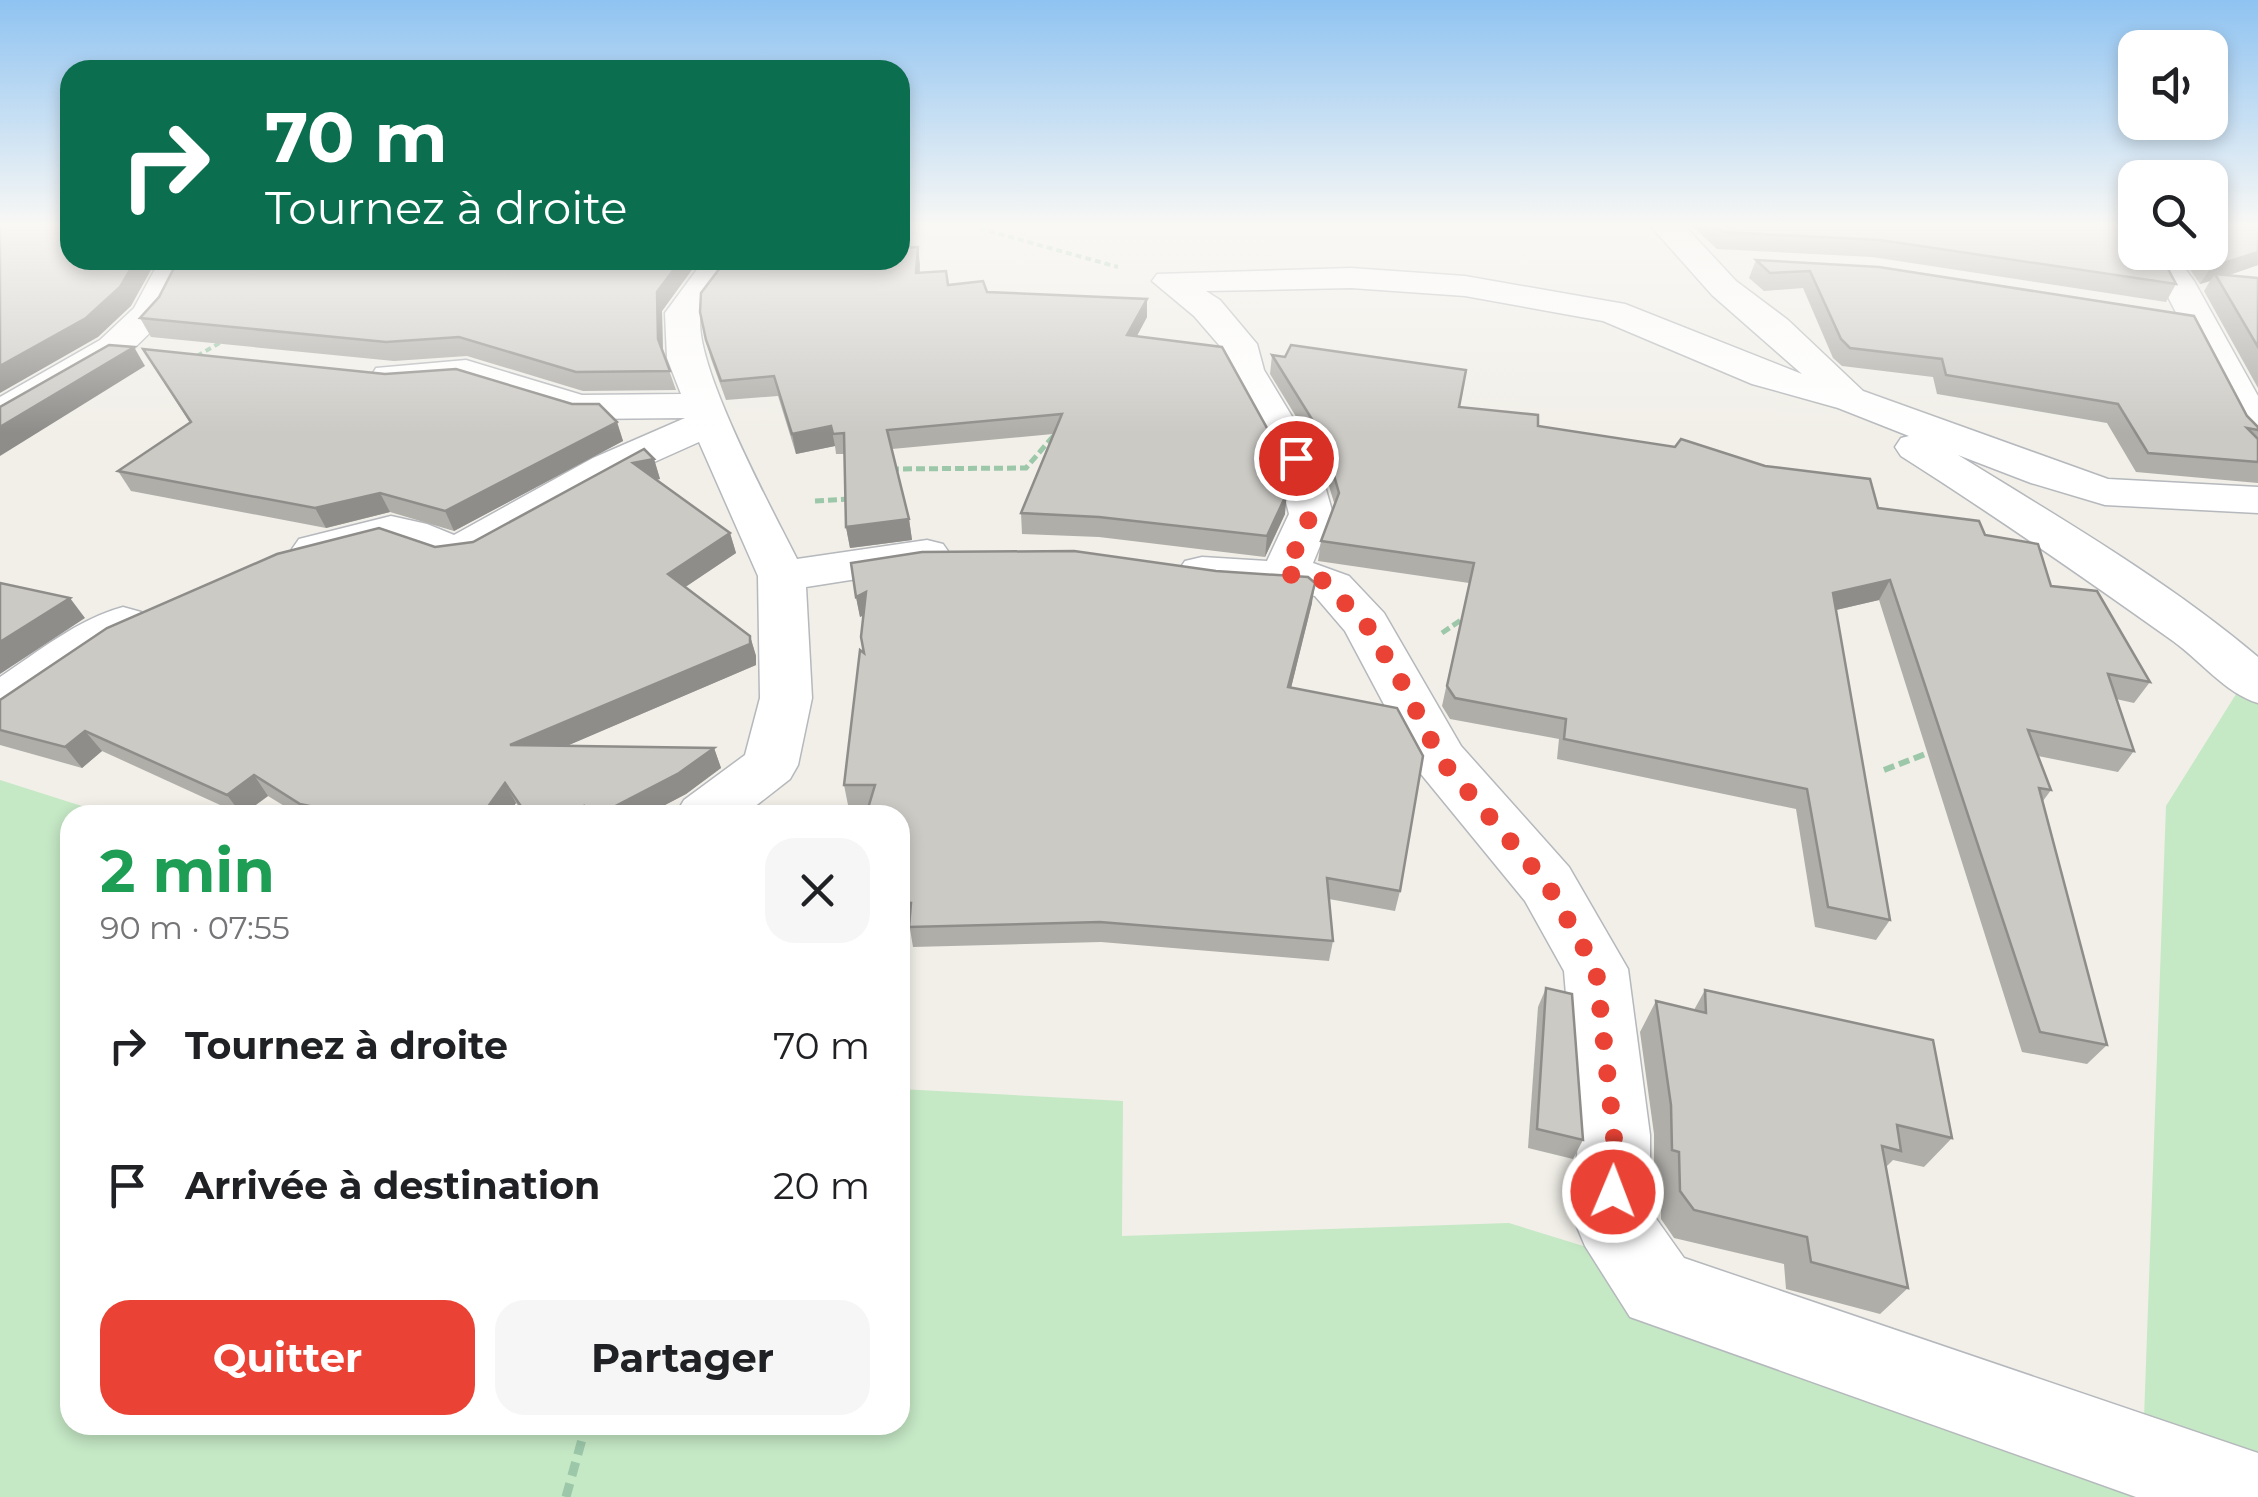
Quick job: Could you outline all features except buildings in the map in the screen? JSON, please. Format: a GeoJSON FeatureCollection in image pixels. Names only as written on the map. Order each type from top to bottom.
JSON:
{"type":"FeatureCollection","features":[{"type":"Feature","properties":{"kind":"street"},"geometry":{"type":"LineString","coordinates":[[0,414],[113,348],[148,313],[158,293]]}},
{"type":"Feature","properties":{"kind":"street"},"geometry":{"type":"LineString","coordinates":[[697,293],[682,312],[686,358],[747,504],[782,576],[786,698],[770,765],[717,805]]}},
{"type":"Feature","properties":{"kind":"street"},"geometry":{"type":"LineString","coordinates":[[1186,293],[1207,308],[1238,344],[1245,370],[1296,458],[1311,514],[1285,574]]}},
{"type":"Feature","properties":{"kind":"street"},"geometry":{"type":"LineString","coordinates":[[1504,293],[1612,312],[1766,376],[1852,400],[2046,474],[2105,492],[2258,500]]}},
{"type":"Feature","properties":{"kind":"street"},"geometry":{"type":"LineString","coordinates":[[1731,293],[1852,400],[1948,471],[2043,527],[2210,642],[2258,685]]}},
{"type":"Feature","properties":{"kind":"street"},"geometry":{"type":"LineString","coordinates":[[2184,293],[2258,433]]}},
{"type":"Feature","properties":{"kind":"street"},"geometry":{"type":"LineString","coordinates":[[2162,316],[2258,349]]}},
{"type":"Feature","properties":{"kind":"street"},"geometry":{"type":"LineString","coordinates":[[113,348],[213,347]]}},
{"type":"Feature","properties":{"kind":"street"},"geometry":{"type":"LineString","coordinates":[[352,372],[407,377],[466,372],[580,407],[710,414]]}},
{"type":"Feature","properties":{"kind":"street"},"geometry":{"type":"LineString","coordinates":[[270,560],[391,530],[408,533],[450,552],[465,548],[710,414]]}},
{"type":"Feature","properties":{"kind":"street"},"geometry":{"type":"LineString","coordinates":[[782,576],[925,554],[979,553]]}},
{"type":"Feature","properties":{"kind":"street"},"geometry":{"type":"LineString","coordinates":[[1145,563],[1242,576],[1285,574],[1320,578],[1366,624],[1441,760],[1547,884],[1596,969],[1614,1135],[1612,1220],[1658,1289],[2243,1491],[2244,1497]]}},
{"type":"Feature","properties":{"kind":"street"},"geometry":{"type":"LineString","coordinates":[[0,703],[74,651],[169,602]]}},
{"type":"Feature","properties":{"kind":"path"},"geometry":{"type":"LineString","coordinates":[[884,468],[1026,468],[1060,428]]}},
{"type":"Feature","properties":{"kind":"path"},"geometry":{"type":"LineString","coordinates":[[747,504],[862,499]]}},
{"type":"Feature","properties":{"kind":"path"},"geometry":{"type":"LineString","coordinates":[[1382,651],[1438,636],[1466,616]]}},
{"type":"Feature","properties":{"kind":"path"},"geometry":{"type":"LineString","coordinates":[[1884,770],[1947,746]]}},
{"type":"Feature","properties":{"kind":"path"},"geometry":{"type":"LineString","coordinates":[[566,1497],[583,1435]]}},
{"type":"Feature","properties":{"kind":"green space"},"geometry":{"type":"Polygon","coordinates":[[[2243,683],[2258,690],[2258,1497],[0,1497],[0,780],[79,805],[60,805],[60,1435],[910,1435],[910,1090],[1123,1101],[1122,1236],[1509,1223],[2144,1419],[2166,806],[2243,683]]]}},
{"type":"Feature","properties":{"kind":"route"},"geometry":{"type":"LineString","coordinates":[[1296,458],[1311,514],[1285,574],[1320,578],[1366,624],[1402,683],[1441,760],[1547,884],[1596,969],[1614,1135],[1613,1192]]}}]}
